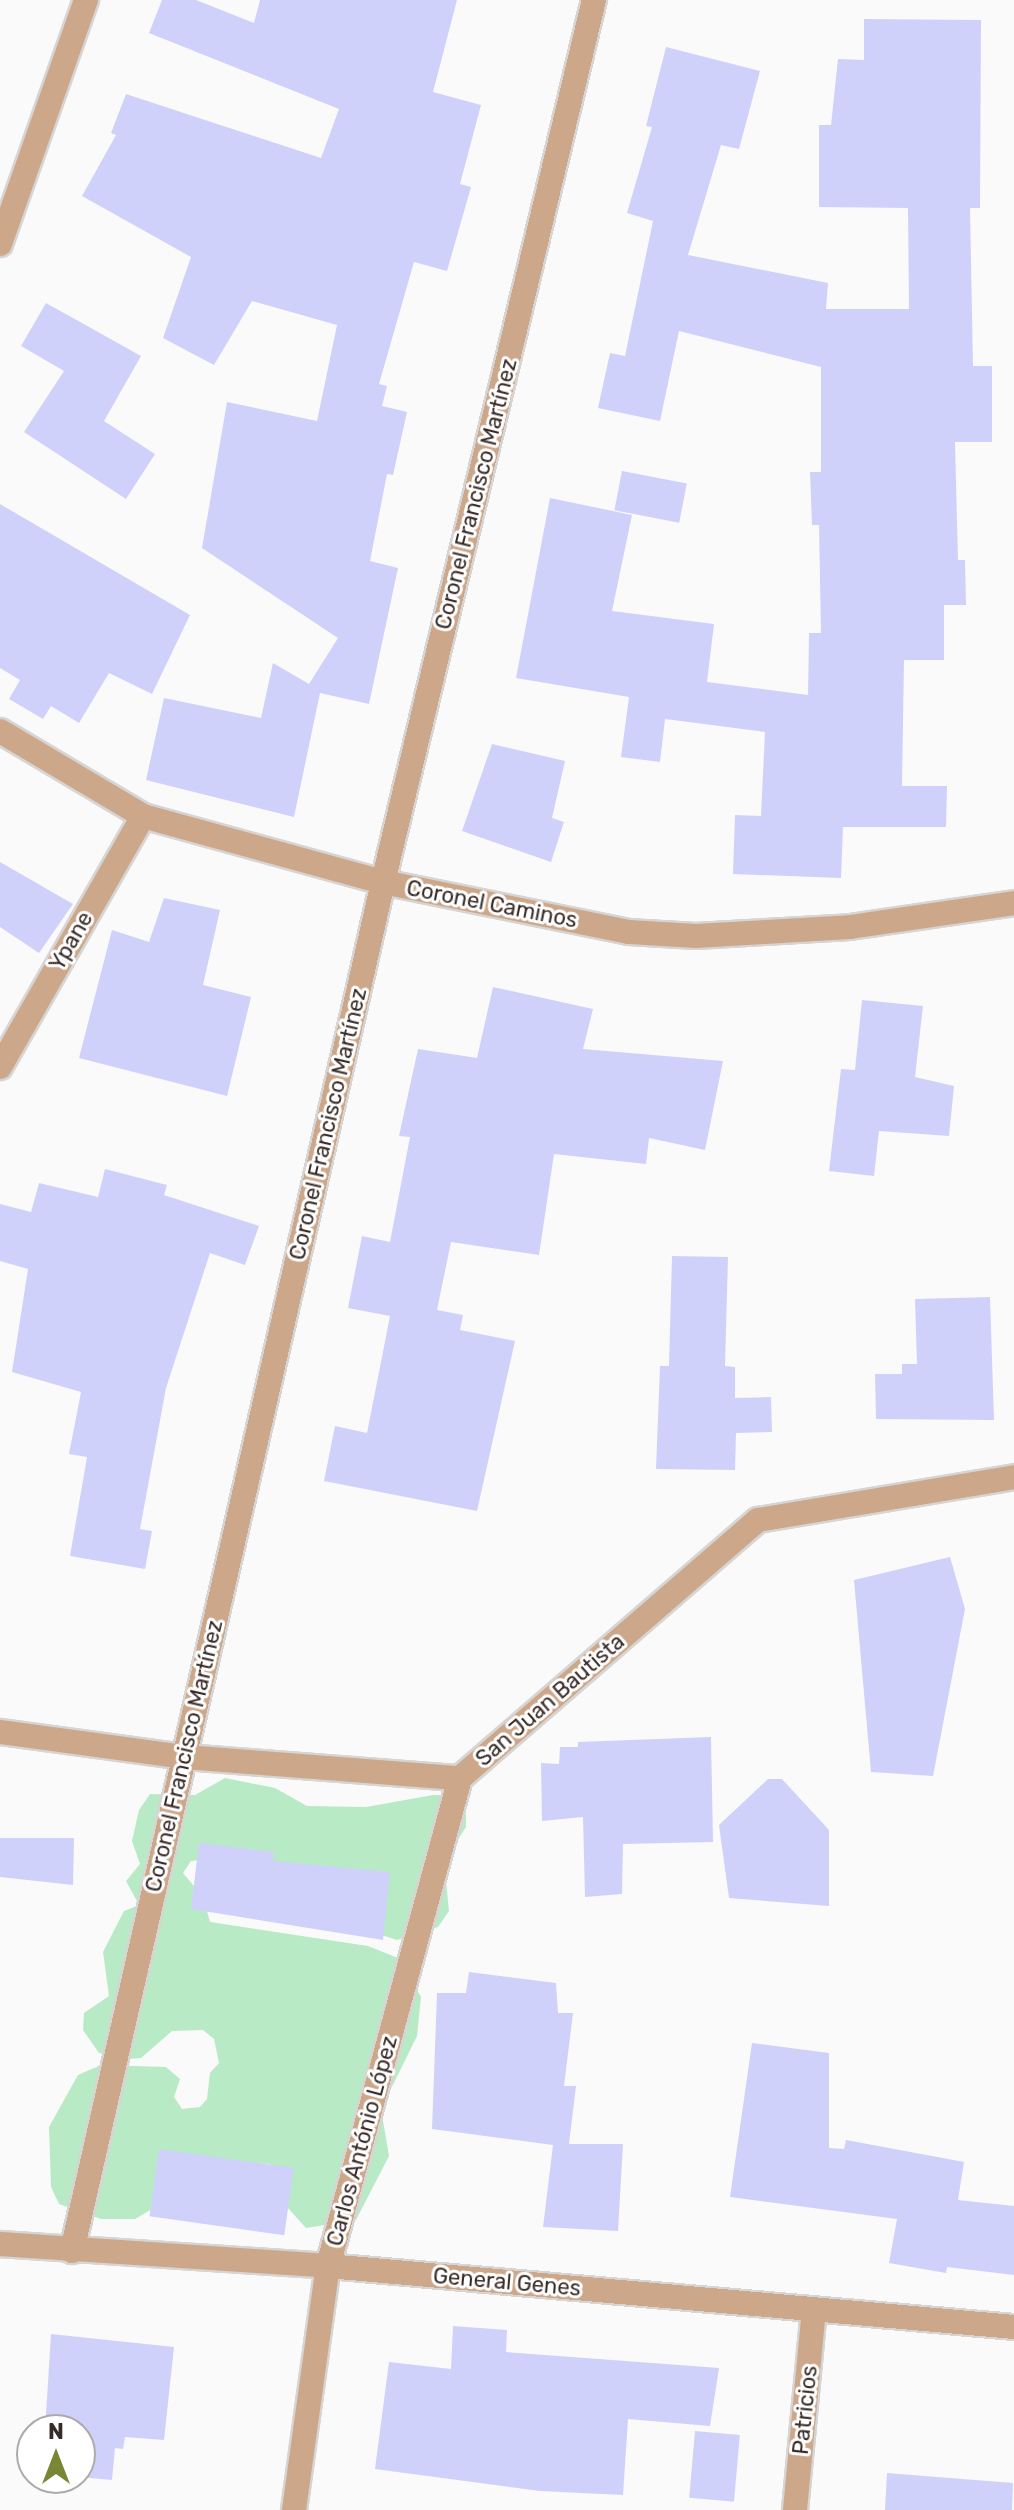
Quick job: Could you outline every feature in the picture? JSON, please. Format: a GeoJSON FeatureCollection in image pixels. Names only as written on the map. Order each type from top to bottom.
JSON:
{"type":"FeatureCollection","features":[{"type":"Feature","properties":{"kind":"street"},"geometry":{"type":"LineString","coordinates":[[0,244],[86,0]]}},
{"type":"Feature","properties":{"kind":"street","name":"Coronel Francisco Martínez"},"geometry":{"type":"LineString","coordinates":[[72,2251],[383,882],[594,0]]}},
{"type":"Feature","properties":{"kind":"street","name":"Coronel Caminos"},"geometry":{"type":"LineString","coordinates":[[0,731],[143,816],[383,882],[629,932],[696,936],[850,927],[1014,903]]}},
{"type":"Feature","properties":{"kind":"street","name":"Ypane"},"geometry":{"type":"LineString","coordinates":[[0,1067],[143,816]]}},
{"type":"Feature","properties":{"kind":"street","name":"San Juan Bautista"},"geometry":{"type":"LineString","coordinates":[[0,1732],[184,1757],[460,1778],[758,1520],[1014,1477]]}},
{"type":"Feature","properties":{"kind":"street","name":"Carlos António López"},"geometry":{"type":"LineString","coordinates":[[294,2510],[328,2266],[460,1778]]}},
{"type":"Feature","properties":{"kind":"street","name":"General Genes"},"geometry":{"type":"LineString","coordinates":[[0,2244],[328,2266],[1014,2327]]}},
{"type":"Feature","properties":{"kind":"street","name":"Patricios"},"geometry":{"type":"LineString","coordinates":[[795,2510],[814,2310]]}},
{"type":"Feature","properties":{"kind":"green space"},"geometry":{"type":"Polygon","coordinates":[[[225,1778],[275,1788],[307,1806],[366,1807],[447,1795],[466,1814],[466,1827],[444,1862],[449,1911],[438,1927],[397,1940],[375,1933],[298,1865],[209,1859],[191,1861],[183,1873],[203,1897],[210,1922],[368,1946],[398,1958],[421,1997],[417,2036],[381,2109],[389,2156],[356,2220],[306,2228],[287,2207],[270,2164],[233,2162],[135,2219],[101,2219],[59,2204],[51,2187],[49,2127],[78,2075],[101,2065],[166,2067],[180,2079],[174,2097],[182,2109],[200,2107],[207,2099],[210,2073],[219,2063],[214,2039],[203,2030],[172,2031],[141,2058],[128,2059],[99,2053],[83,2030],[84,2013],[109,1996],[103,1952],[124,1911],[139,1905],[126,1881],[140,1864],[132,1841],[139,1810],[150,1794],[195,1795],[225,1778]]]}},
{"type":"Feature","properties":{"kind":"building"},"geometry":{"type":"Polygon","coordinates":[[[162,0],[196,0],[254,23],[260,0],[457,0],[433,92],[481,105],[460,184],[471,187],[447,271],[414,262],[379,384],[387,386],[382,406],[407,412],[393,475],[387,474],[370,561],[398,568],[369,704],[320,693],[294,817],[146,780],[164,698],[261,718],[273,663],[309,684],[338,638],[202,548],[227,402],[317,421],[337,325],[252,301],[214,365],[163,338],[191,257],[82,196],[116,135],[111,133],[126,94],[321,158],[339,109],[149,33],[162,0]]]}},
{"type":"Feature","properties":{"kind":"building"},"geometry":{"type":"Polygon","coordinates":[[[864,19],[981,20],[980,208],[970,208],[973,366],[992,366],[992,442],[955,442],[958,560],[965,560],[966,605],[944,605],[944,660],[904,660],[902,786],[947,786],[946,827],[843,827],[841,878],[733,874],[735,815],[761,816],[765,732],[665,719],[660,762],[621,757],[629,697],[516,678],[550,498],[632,515],[612,611],[714,624],[707,682],[808,695],[809,633],[821,633],[819,525],[812,525],[810,472],[821,472],[821,367],[679,331],[660,421],[598,408],[610,353],[625,356],[653,221],[627,213],[652,127],[646,126],[666,47],[760,71],[739,149],[721,145],[688,255],[828,283],[826,309],[909,309],[908,208],[819,207],[819,125],[831,125],[838,59],[864,60],[864,19]]]}},
{"type":"Feature","properties":{"kind":"building"},"geometry":{"type":"Polygon","coordinates":[[[46,303],[141,356],[104,421],[155,454],[126,499],[24,432],[64,371],[21,346],[46,303]]]}},
{"type":"Feature","properties":{"kind":"building"},"geometry":{"type":"Polygon","coordinates":[[[622,471],[687,484],[679,523],[614,510],[622,471]]]}},
{"type":"Feature","properties":{"kind":"building"},"geometry":{"type":"Polygon","coordinates":[[[0,504],[190,615],[152,694],[109,673],[79,723],[51,706],[43,719],[9,699],[20,680],[0,668],[0,504]]]}},
{"type":"Feature","properties":{"kind":"building"},"geometry":{"type":"Polygon","coordinates":[[[492,744],[565,761],[552,818],[564,822],[551,862],[462,831],[492,744]]]}},
{"type":"Feature","properties":{"kind":"building"},"geometry":{"type":"Polygon","coordinates":[[[0,862],[73,904],[39,953],[0,927],[0,862]]]}},
{"type":"Feature","properties":{"kind":"building"},"geometry":{"type":"Polygon","coordinates":[[[164,898],[220,910],[203,985],[251,997],[227,1096],[79,1058],[112,930],[149,942],[164,898]]]}},
{"type":"Feature","properties":{"kind":"building"},"geometry":{"type":"Polygon","coordinates":[[[493,987],[593,1009],[583,1049],[723,1061],[705,1150],[649,1138],[646,1164],[554,1154],[539,1255],[451,1242],[437,1310],[463,1315],[460,1330],[515,1341],[477,1511],[324,1481],[335,1426],[367,1433],[390,1316],[348,1308],[362,1236],[390,1242],[410,1137],[399,1136],[418,1049],[477,1058],[493,987]]]}},
{"type":"Feature","properties":{"kind":"building"},"geometry":{"type":"Polygon","coordinates":[[[862,1000],[923,1006],[915,1077],[954,1086],[949,1136],[879,1131],[874,1176],[829,1171],[841,1069],[855,1070],[862,1000]]]}},
{"type":"Feature","properties":{"kind":"building"},"geometry":{"type":"Polygon","coordinates":[[[105,1169],[167,1185],[164,1195],[259,1226],[245,1265],[210,1253],[166,1388],[140,1529],[152,1531],[145,1569],[70,1556],[87,1457],[69,1454],[81,1392],[12,1372],[28,1269],[0,1261],[0,1204],[31,1212],[39,1183],[98,1197],[105,1169]]]}},
{"type":"Feature","properties":{"kind":"building"},"geometry":{"type":"Polygon","coordinates":[[[672,1256],[728,1257],[725,1366],[735,1367],[735,1398],[771,1397],[772,1432],[736,1433],[735,1470],[656,1469],[660,1366],[669,1366],[672,1256]]]}},
{"type":"Feature","properties":{"kind":"building"},"geometry":{"type":"Polygon","coordinates":[[[990,1297],[994,1420],[876,1419],[875,1374],[902,1374],[902,1364],[917,1364],[915,1299],[990,1297]]]}},
{"type":"Feature","properties":{"kind":"building"},"geometry":{"type":"Polygon","coordinates":[[[950,1557],[965,1609],[933,1776],[871,1772],[854,1580],[950,1557]]]}},
{"type":"Feature","properties":{"kind":"building"},"geometry":{"type":"Polygon","coordinates":[[[711,1737],[713,1842],[623,1844],[622,1894],[585,1897],[583,1817],[542,1821],[541,1763],[559,1764],[560,1747],[578,1747],[578,1742],[711,1737]]]}},
{"type":"Feature","properties":{"kind":"building"},"geometry":{"type":"Polygon","coordinates":[[[768,1779],[782,1779],[829,1830],[829,1906],[729,1898],[719,1825],[768,1779]]]}},
{"type":"Feature","properties":{"kind":"building"},"geometry":{"type":"Polygon","coordinates":[[[0,1838],[74,1838],[73,1885],[0,1877],[0,1838]]]}},
{"type":"Feature","properties":{"kind":"building"},"geometry":{"type":"Polygon","coordinates":[[[199,1843],[274,1852],[273,1861],[390,1872],[383,1940],[191,1909],[199,1843]]]}},
{"type":"Feature","properties":{"kind":"building"},"geometry":{"type":"Polygon","coordinates":[[[469,1972],[556,1983],[558,2013],[573,2013],[564,2086],[576,2086],[569,2144],[623,2144],[618,2231],[543,2227],[553,2145],[432,2129],[437,1993],[466,1993],[469,1972]]]}},
{"type":"Feature","properties":{"kind":"building"},"geometry":{"type":"Polygon","coordinates":[[[752,2043],[829,2053],[829,2148],[844,2149],[846,2140],[964,2162],[958,2200],[1014,2206],[1014,2275],[947,2267],[946,2273],[889,2263],[897,2219],[730,2197],[752,2043]]]}},
{"type":"Feature","properties":{"kind":"building"},"geometry":{"type":"Polygon","coordinates":[[[159,2149],[294,2168],[284,2235],[150,2216],[159,2149]]]}},
{"type":"Feature","properties":{"kind":"building"},"geometry":{"type":"Polygon","coordinates":[[[453,2326],[507,2330],[506,2352],[719,2368],[710,2426],[628,2419],[623,2495],[540,2491],[375,2469],[389,2362],[451,2369],[453,2326]]]}},
{"type":"Feature","properties":{"kind":"building"},"geometry":{"type":"Polygon","coordinates":[[[51,2334],[174,2347],[164,2440],[125,2437],[123,2449],[115,2448],[112,2480],[96,2478],[96,2414],[46,2414],[51,2334]]]}},
{"type":"Feature","properties":{"kind":"building"},"geometry":{"type":"Polygon","coordinates":[[[695,2431],[740,2435],[734,2502],[689,2498],[695,2431]]]}},
{"type":"Feature","properties":{"kind":"building"},"geometry":{"type":"Polygon","coordinates":[[[887,2473],[1013,2483],[1012,2510],[885,2510],[887,2473]]]}}]}
